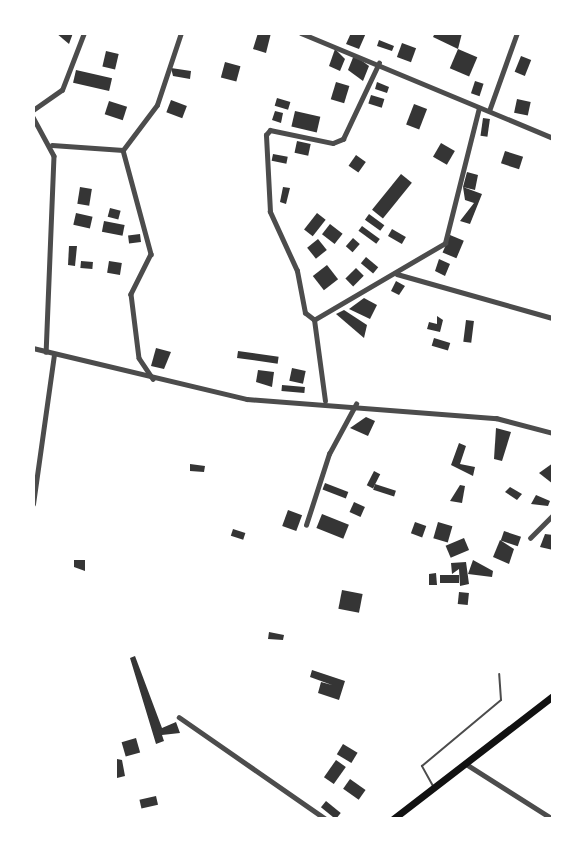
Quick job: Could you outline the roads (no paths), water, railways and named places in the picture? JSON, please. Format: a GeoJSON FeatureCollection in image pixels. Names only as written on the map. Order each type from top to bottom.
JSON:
{"type":"FeatureCollection","features":[{"type":"Feature","properties":{"kind":"main road"},"geometry":{"type":"LineString","coordinates":[[393,819],[553,696]]}},
{"type":"Feature","properties":{"kind":"street"},"geometry":{"type":"LineString","coordinates":[[33,110],[62,90],[84,33]]}},
{"type":"Feature","properties":{"kind":"street"},"geometry":{"type":"LineString","coordinates":[[122,150],[158,105],[181,33]]}},
{"type":"Feature","properties":{"kind":"street"},"geometry":{"type":"LineString","coordinates":[[301,33],[379,63],[424,90],[489,111],[553,138]]}},
{"type":"Feature","properties":{"kind":"street"},"geometry":{"type":"LineString","coordinates":[[489,111],[517,33]]}},
{"type":"Feature","properties":{"kind":"street"},"geometry":{"type":"LineString","coordinates":[[325,401],[314,320],[305,313],[297,271],[270,212],[266,135],[270,130],[338,142],[379,63]]}},
{"type":"Feature","properties":{"kind":"street"},"geometry":{"type":"LineString","coordinates":[[314,320],[436,252],[450,235],[479,108]]}},
{"type":"Feature","properties":{"kind":"street"},"geometry":{"type":"LineString","coordinates":[[33,117],[52,145],[46,352]]}},
{"type":"Feature","properties":{"kind":"street"},"geometry":{"type":"LineString","coordinates":[[52,145],[122,150]]}},
{"type":"Feature","properties":{"kind":"street"},"geometry":{"type":"LineString","coordinates":[[122,150],[151,254],[131,294],[139,358],[153,379]]}},
{"type":"Feature","properties":{"kind":"street"},"geometry":{"type":"LineString","coordinates":[[397,274],[553,317]]}},
{"type":"Feature","properties":{"kind":"street"},"geometry":{"type":"LineString","coordinates":[[33,348],[153,379],[247,399],[356,404],[396,415],[496,418],[553,433]]}},
{"type":"Feature","properties":{"kind":"street"},"geometry":{"type":"LineString","coordinates":[[33,504],[54,354]]}},
{"type":"Feature","properties":{"kind":"street"},"geometry":{"type":"LineString","coordinates":[[306,526],[329,454],[356,404]]}},
{"type":"Feature","properties":{"kind":"street"},"geometry":{"type":"LineString","coordinates":[[530,538],[553,515]]}},
{"type":"Feature","properties":{"kind":"street"},"geometry":{"type":"LineString","coordinates":[[179,717],[326,819]]}},
{"type":"Feature","properties":{"kind":"street"},"geometry":{"type":"LineString","coordinates":[[466,763],[553,819]]}},
{"type":"Feature","properties":{"kind":"lane"},"geometry":{"type":"LineString","coordinates":[[434,787],[422,766],[501,700],[499,674]]}}]}
